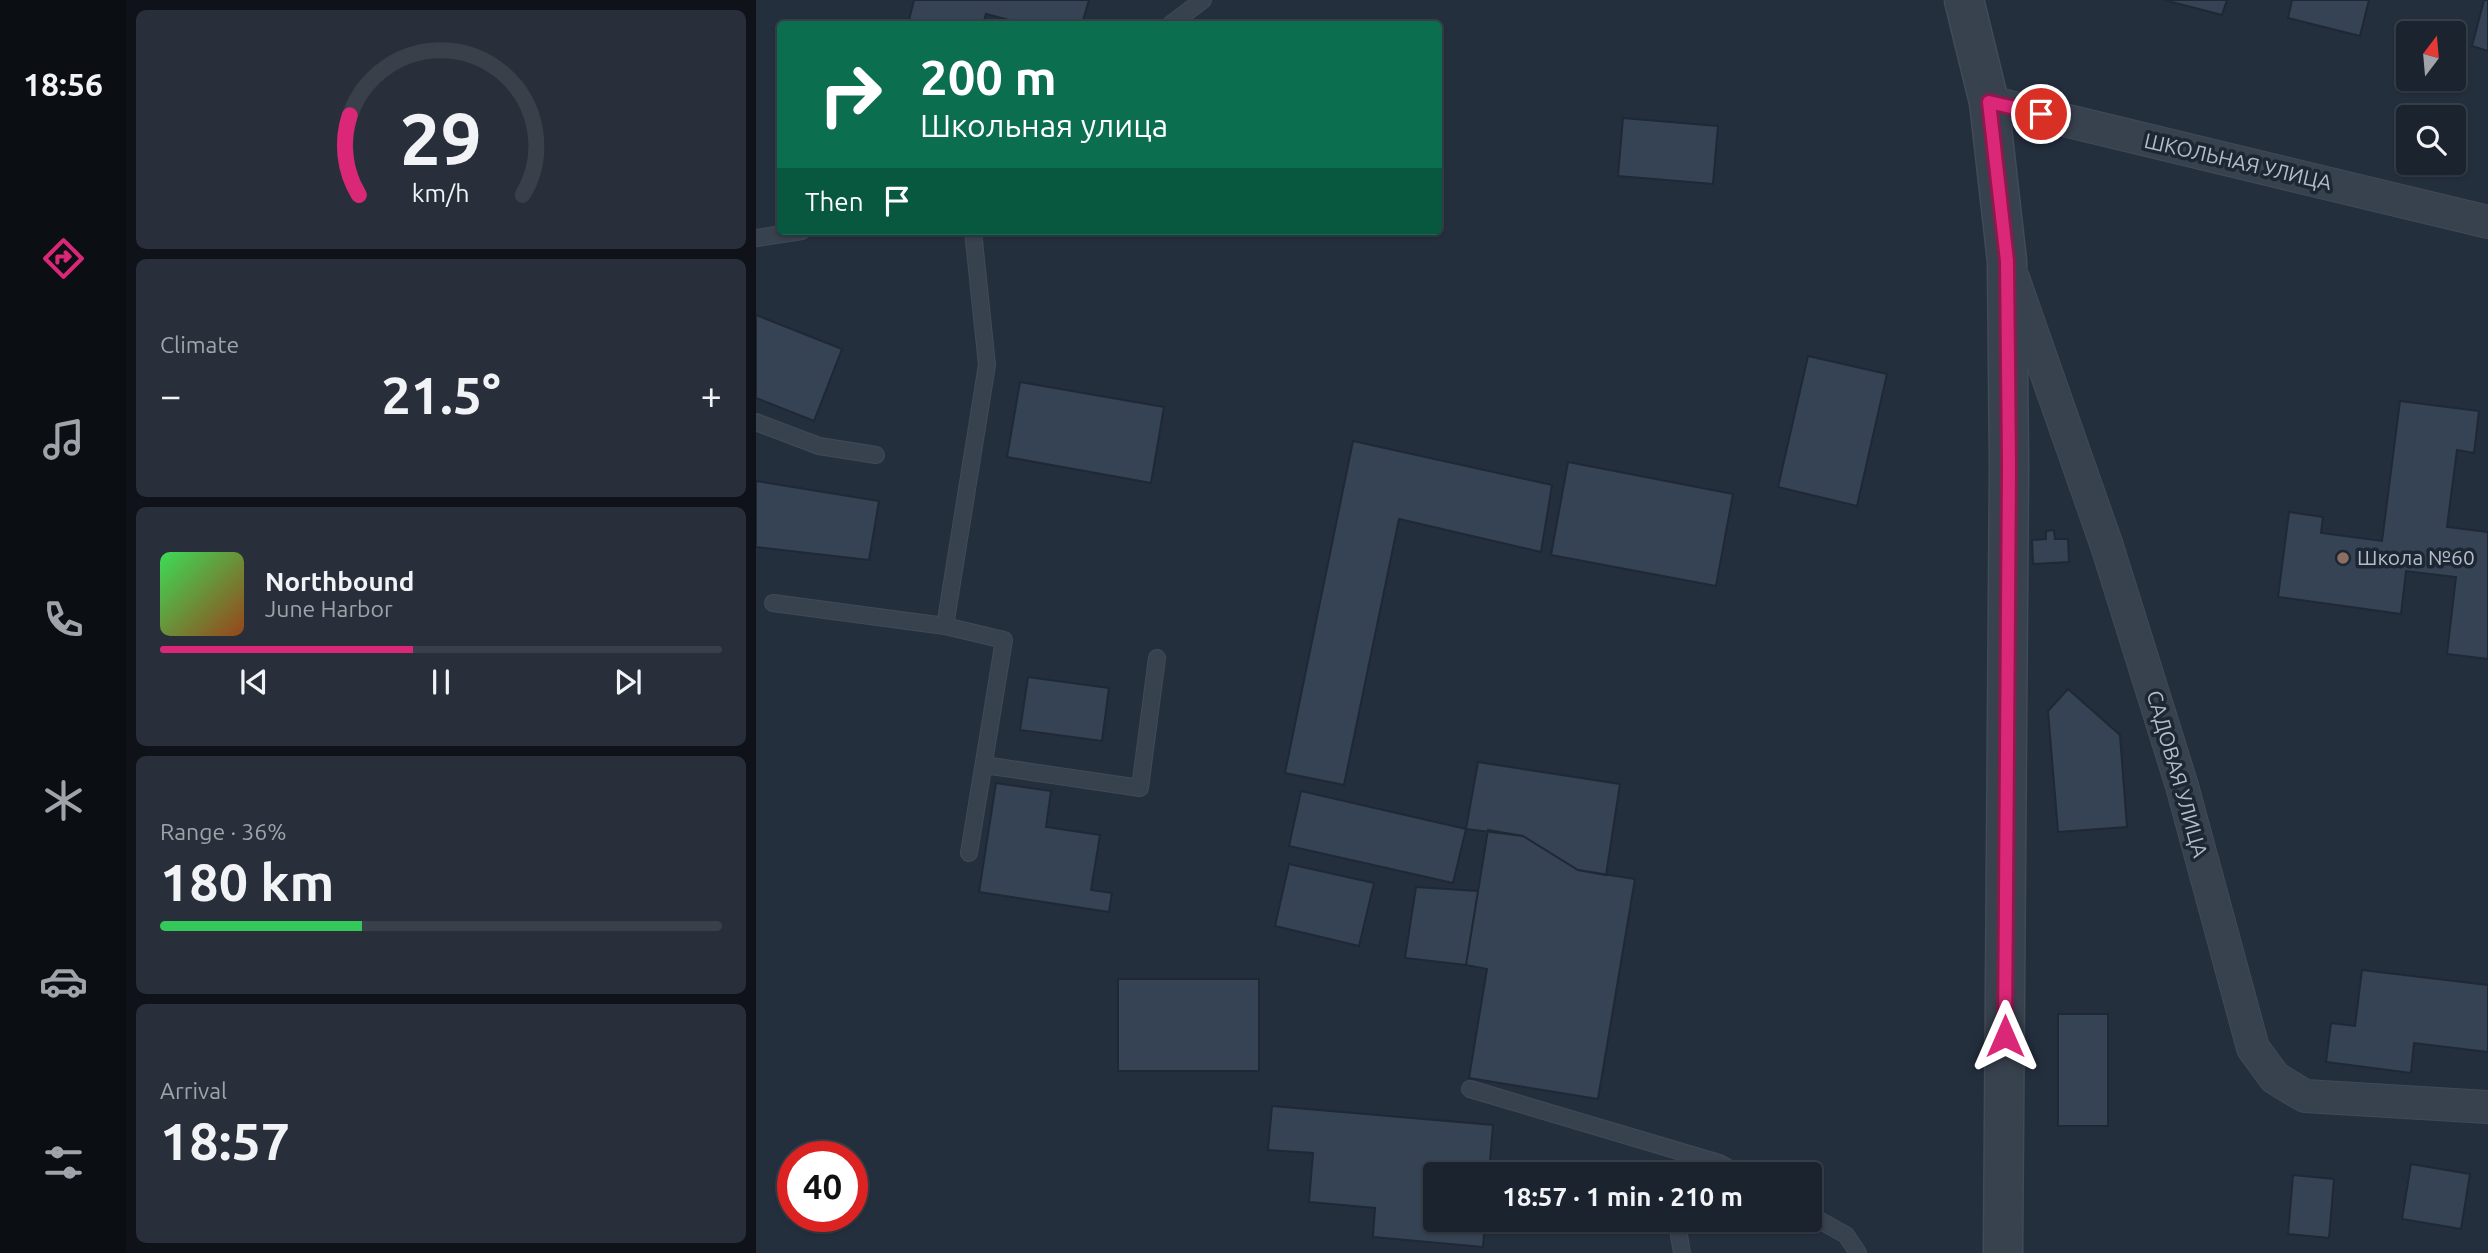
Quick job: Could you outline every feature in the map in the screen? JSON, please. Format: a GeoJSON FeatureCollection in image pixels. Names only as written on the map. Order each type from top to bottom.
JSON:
{"type":"FeatureCollection","features":[{"type":"Feature","properties":{"kind":"street"},"geometry":{"type":"LineString","coordinates":[[1964,0],[1989,102],[2007,261],[2009,467],[2003,1253]]}},
{"type":"Feature","properties":{"kind":"street","name":"ШКОЛЬНАЯ УЛИЦА"},"geometry":{"type":"LineString","coordinates":[[1989,102],[2488,222]]}},
{"type":"Feature","properties":{"kind":"street","name":"САДОВАЯ УЛИЦА"},"geometry":{"type":"LineString","coordinates":[[2007,261],[2120,586],[2182,786],[2253,1048],[2275,1078],[2305,1096],[2488,1107]]}},
{"type":"Feature","properties":{"kind":"lane"},"geometry":{"type":"LineString","coordinates":[[1175,21],[1203,0]]}},
{"type":"Feature","properties":{"kind":"lane"},"geometry":{"type":"LineString","coordinates":[[756,238],[777,235]]}},
{"type":"Feature","properties":{"kind":"lane"},"geometry":{"type":"LineString","coordinates":[[945,626],[987,365],[973,235]]}},
{"type":"Feature","properties":{"kind":"lane"},"geometry":{"type":"LineString","coordinates":[[756,422],[819,446],[876,455]]}},
{"type":"Feature","properties":{"kind":"lane"},"geometry":{"type":"LineString","coordinates":[[773,603],[945,626],[1004,640],[969,853]]}},
{"type":"Feature","properties":{"kind":"lane"},"geometry":{"type":"LineString","coordinates":[[984,765],[1140,788],[1157,658]]}},
{"type":"Feature","properties":{"kind":"lane"},"geometry":{"type":"LineString","coordinates":[[1469,1089],[1696,1162]]}},
{"type":"Feature","properties":{"kind":"lane"},"geometry":{"type":"LineString","coordinates":[[1822,1222],[1846,1235],[1858,1253]]}},
{"type":"Feature","properties":{"kind":"lane"},"geometry":{"type":"LineString","coordinates":[[1678,1232],[1682,1253]]}},
{"type":"Feature","properties":{"kind":"building"},"geometry":{"type":"Polygon","coordinates":[[[914,0],[1089,0],[1083,21],[1013,21],[986,14],[984,21],[909,21],[914,0]]]}},
{"type":"Feature","properties":{"kind":"building"},"geometry":{"type":"Polygon","coordinates":[[[2164,0],[2227,0],[2222,15],[2164,0]]]}},
{"type":"Feature","properties":{"kind":"building"},"geometry":{"type":"Polygon","coordinates":[[[2292,0],[2369,0],[2360,36],[2288,18],[2292,0]]]}},
{"type":"Feature","properties":{"kind":"building"},"geometry":{"type":"Polygon","coordinates":[[[2484,0],[2488,0],[2488,51],[2472,46],[2484,0]]]}},
{"type":"Feature","properties":{"kind":"building"},"geometry":{"type":"Polygon","coordinates":[[[1623,118],[1718,126],[1713,184],[1618,176],[1623,118]]]}},
{"type":"Feature","properties":{"kind":"building"},"geometry":{"type":"Polygon","coordinates":[[[756,315],[842,349],[814,421],[756,398],[756,315]]]}},
{"type":"Feature","properties":{"kind":"building"},"geometry":{"type":"Polygon","coordinates":[[[1808,356],[1887,374],[1857,506],[1778,487],[1808,356]]]}},
{"type":"Feature","properties":{"kind":"building"},"geometry":{"type":"Polygon","coordinates":[[[1020,382],[1164,407],[1151,483],[1007,457],[1020,382]]]}},
{"type":"Feature","properties":{"kind":"building"},"geometry":{"type":"Polygon","coordinates":[[[2400,401],[2479,411],[2474,453],[2457,450],[2447,527],[2488,532],[2488,659],[2447,654],[2456,577],[2406,571],[2401,614],[2278,597],[2289,512],[2323,517],[2321,533],[2382,541],[2400,401]]]}},
{"type":"Feature","properties":{"kind":"building"},"geometry":{"type":"Polygon","coordinates":[[[1353,441],[1552,485],[1541,552],[1399,519],[1344,785],[1285,773],[1353,441]]]}},
{"type":"Feature","properties":{"kind":"building"},"geometry":{"type":"Polygon","coordinates":[[[1568,462],[1733,494],[1716,586],[1551,555],[1568,462]]]}},
{"type":"Feature","properties":{"kind":"building"},"geometry":{"type":"Polygon","coordinates":[[[756,481],[879,501],[869,560],[756,547],[756,481]]]}},
{"type":"Feature","properties":{"kind":"building"},"geometry":{"type":"Polygon","coordinates":[[[2054,530],[2055,539],[2068,539],[2069,562],[2033,564],[2032,540],[2046,539],[2046,531],[2054,530]]]}},
{"type":"Feature","properties":{"kind":"building"},"geometry":{"type":"Polygon","coordinates":[[[1028,677],[1109,688],[1102,741],[1020,730],[1028,677]]]}},
{"type":"Feature","properties":{"kind":"building"},"geometry":{"type":"Polygon","coordinates":[[[2068,689],[2120,735],[2127,827],[2058,832],[2048,711],[2068,689]]]}},
{"type":"Feature","properties":{"kind":"building"},"geometry":{"type":"Polygon","coordinates":[[[1478,762],[1620,784],[1606,875],[1578,870],[1523,836],[1466,829],[1478,762]]]}},
{"type":"Feature","properties":{"kind":"building"},"geometry":{"type":"Polygon","coordinates":[[[996,783],[1051,791],[1046,827],[1100,835],[1091,890],[1112,893],[1109,912],[979,892],[996,783]]]}},
{"type":"Feature","properties":{"kind":"building"},"geometry":{"type":"Polygon","coordinates":[[[1301,791],[1466,829],[1453,883],[1289,846],[1301,791]]]}},
{"type":"Feature","properties":{"kind":"building"},"geometry":{"type":"Polygon","coordinates":[[[1488,830],[1523,836],[1578,870],[1635,879],[1598,1099],[1469,1078],[1487,969],[1466,965],[1488,830]]]}},
{"type":"Feature","properties":{"kind":"building"},"geometry":{"type":"Polygon","coordinates":[[[1289,864],[1374,883],[1359,946],[1275,926],[1289,864]]]}},
{"type":"Feature","properties":{"kind":"building"},"geometry":{"type":"Polygon","coordinates":[[[1416,887],[1478,891],[1466,965],[1405,958],[1416,887]]]}},
{"type":"Feature","properties":{"kind":"building"},"geometry":{"type":"Polygon","coordinates":[[[2362,970],[2488,985],[2488,1052],[2414,1043],[2411,1073],[2326,1062],[2331,1023],[2355,1026],[2362,970]]]}},
{"type":"Feature","properties":{"kind":"building"},"geometry":{"type":"Polygon","coordinates":[[[1118,979],[1259,979],[1259,1071],[1118,1071],[1118,979]]]}},
{"type":"Feature","properties":{"kind":"building"},"geometry":{"type":"Polygon","coordinates":[[[2058,1014],[2108,1014],[2108,1126],[2058,1126],[2058,1014]]]}},
{"type":"Feature","properties":{"kind":"building"},"geometry":{"type":"Polygon","coordinates":[[[1272,1106],[1493,1125],[1490,1162],[1423,1162],[1423,1232],[1484,1232],[1483,1247],[1373,1237],[1375,1208],[1309,1202],[1313,1153],[1268,1150],[1272,1106]]]}},
{"type":"Feature","properties":{"kind":"building"},"geometry":{"type":"Polygon","coordinates":[[[2411,1164],[2470,1174],[2461,1229],[2402,1219],[2411,1164]]]}},
{"type":"Feature","properties":{"kind":"building"},"geometry":{"type":"Polygon","coordinates":[[[2293,1175],[2334,1179],[2329,1238],[2288,1234],[2293,1175]]]}},
{"type":"Feature","properties":{"kind":"place","name":"Школа №60"},"geometry":{"type":"Point","coordinates":[2343,558]}},
{"type":"Feature","properties":{"kind":"route"},"geometry":{"type":"LineString","coordinates":[[2005,1036],[2009,467],[2007,261],[1989,102],[2041,114]]}}]}
